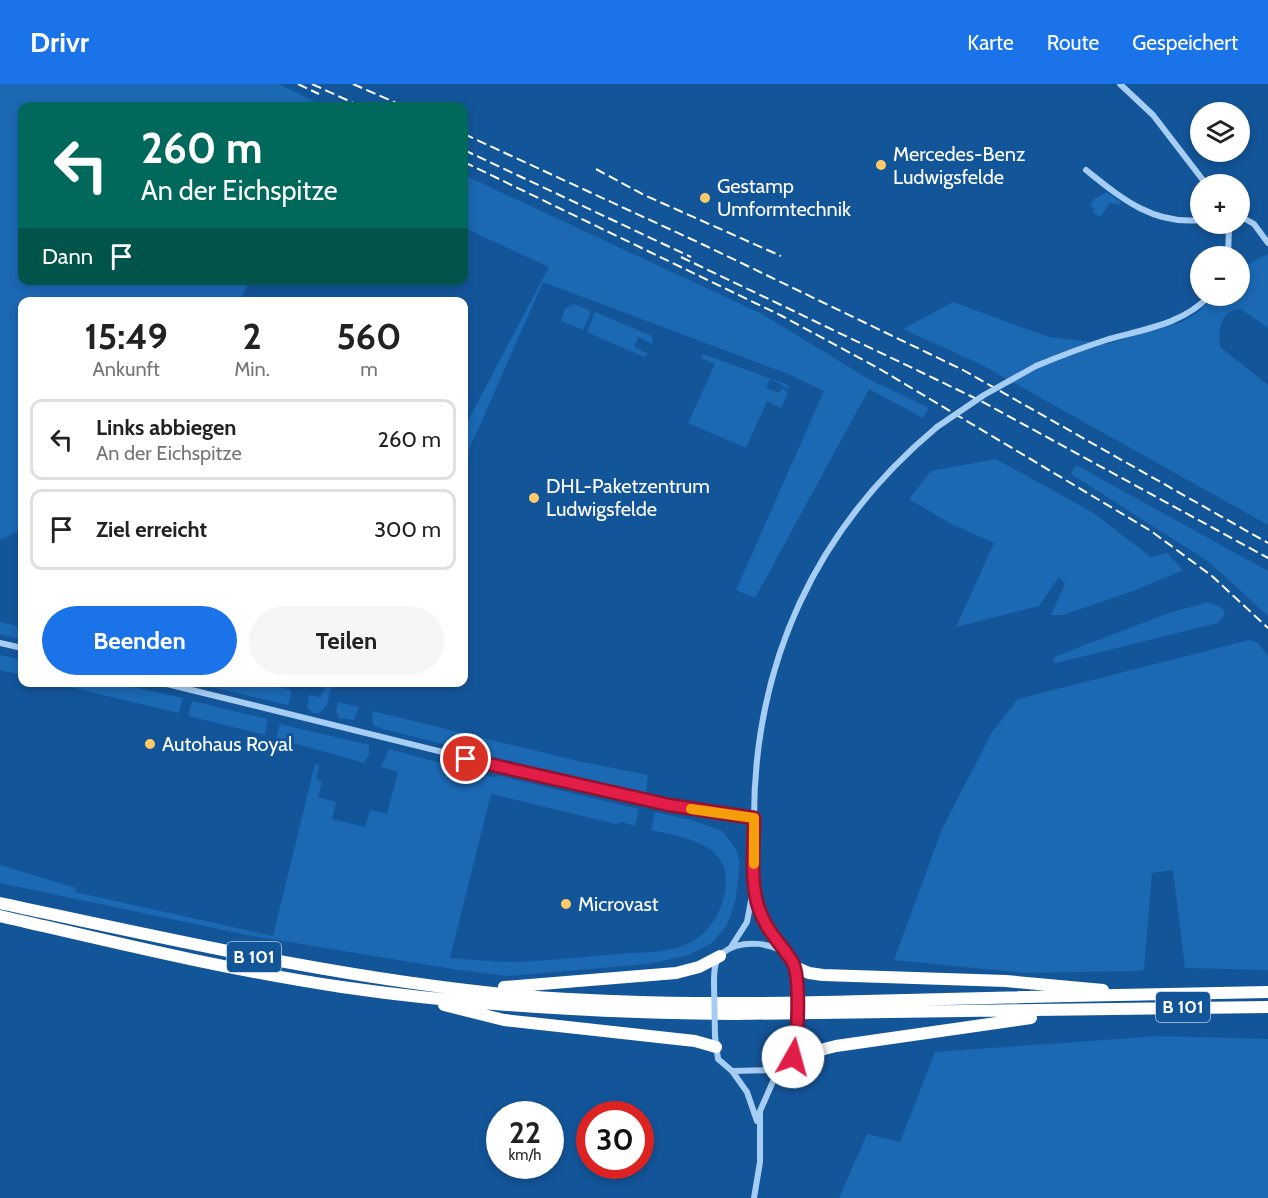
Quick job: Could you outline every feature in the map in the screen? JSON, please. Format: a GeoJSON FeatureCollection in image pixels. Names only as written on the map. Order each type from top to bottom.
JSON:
{"type":"FeatureCollection","features":[{"type":"Feature","properties":{"kind":"highway","name":"B 101"},"geometry":{"type":"LineString","coordinates":[[0,901],[281,962],[441,986],[560,998],[683,1003],[1268,992]]}},
{"type":"Feature","properties":{"kind":"highway","name":"B 101"},"geometry":{"type":"LineString","coordinates":[[0,916],[264,973],[419,997],[596,1011],[684,1014],[1268,1006]]}},
{"type":"Feature","properties":{"kind":"highway"},"geometry":{"type":"LineString","coordinates":[[0,921],[82,935]]}},
{"type":"Feature","properties":{"kind":"highway"},"geometry":{"type":"LineString","coordinates":[[441,986],[530,987],[676,973],[699,968],[720,956]]}},
{"type":"Feature","properties":{"kind":"highway"},"geometry":{"type":"LineString","coordinates":[[795,967],[809,974],[1006,981],[1082,986],[1122,994]]}},
{"type":"Feature","properties":{"kind":"highway"},"geometry":{"type":"LineString","coordinates":[[419,997],[504,1020],[695,1041],[715,1041]]}},
{"type":"Feature","properties":{"kind":"highway"},"geometry":{"type":"LineString","coordinates":[[793,1057],[836,1046],[1098,1009]]}},
{"type":"Feature","properties":{"kind":"street"},"geometry":{"type":"LineString","coordinates":[[1120,84],[1153,115],[1198,174]]}},
{"type":"Feature","properties":{"kind":"street"},"geometry":{"type":"LineString","coordinates":[[1086,170],[1137,208],[1156,217],[1180,222],[1190,221]]}},
{"type":"Feature","properties":{"kind":"street"},"geometry":{"type":"LineString","coordinates":[[1250,222],[1268,243]]}},
{"type":"Feature","properties":{"kind":"street"},"geometry":{"type":"LineString","coordinates":[[758,1125],[747,1092],[732,1071],[718,1059],[715,1041],[715,965],[720,956],[740,936],[747,922],[754,884],[757,754],[764,710],[776,661],[798,606],[819,566],[857,508],[895,466],[937,427],[984,394],[1036,366],[1079,349],[1176,320],[1198,306]]}},
{"type":"Feature","properties":{"kind":"street"},"geometry":{"type":"LineString","coordinates":[[0,643],[18,647]]}},
{"type":"Feature","properties":{"kind":"street"},"geometry":{"type":"LineString","coordinates":[[179,687],[568,783],[688,808],[754,818]]}},
{"type":"Feature","properties":{"kind":"street"},"geometry":{"type":"LineString","coordinates":[[754,884],[758,905],[769,931],[795,967],[796,984],[796,1035],[793,1057],[778,1071],[764,1097],[758,1125],[759,1162],[754,1198]]}},
{"type":"Feature","properties":{"kind":"street"},"geometry":{"type":"LineString","coordinates":[[731,947],[770,945],[781,949]]}},
{"type":"Feature","properties":{"kind":"street"},"geometry":{"type":"LineString","coordinates":[[732,1071],[778,1071]]}},
{"type":"Feature","properties":{"kind":"shaded area"},"geometry":{"type":"Polygon","coordinates":[[[0,84],[279,84],[316,102],[18,102],[18,285],[248,285],[241,297],[18,297],[18,532],[0,540],[0,84]]]}},
{"type":"Feature","properties":{"kind":"shaded area"},"geometry":{"type":"Polygon","coordinates":[[[468,177],[762,314],[867,378],[929,408],[923,418],[869,389],[755,598],[736,590],[824,391],[788,374],[543,282],[468,452],[468,420],[549,267],[468,230],[468,177]]]}},
{"type":"Feature","properties":{"kind":"shaded area"},"geometry":{"type":"Polygon","coordinates":[[[1106,192],[1121,202],[1119,205],[1109,203],[1101,217],[1093,213],[1095,209],[1090,206],[1093,200],[1106,192]]]}},
{"type":"Feature","properties":{"kind":"shaded area"},"geometry":{"type":"Polygon","coordinates":[[[1268,254],[1268,328],[1241,309],[1234,310],[1222,322],[1219,340],[1220,347],[1268,385],[1268,525],[982,365],[903,329],[953,302],[1049,337],[1107,344],[1182,322],[1204,306],[1250,306],[1250,263],[1268,254]]]}},
{"type":"Feature","properties":{"kind":"shaded area"},"geometry":{"type":"Polygon","coordinates":[[[574,304],[591,311],[583,330],[561,321],[565,309],[574,304]]]}},
{"type":"Feature","properties":{"kind":"shaded area"},"geometry":{"type":"Polygon","coordinates":[[[595,312],[652,336],[653,344],[638,337],[634,347],[648,354],[644,357],[587,332],[595,312]]]}},
{"type":"Feature","properties":{"kind":"shaded area"},"geometry":{"type":"Polygon","coordinates":[[[703,354],[788,385],[789,389],[770,379],[766,388],[779,393],[782,388],[788,392],[781,408],[767,401],[746,448],[688,423],[715,364],[701,358],[703,354]]]}},
{"type":"Feature","properties":{"kind":"shaded area"},"geometry":{"type":"Polygon","coordinates":[[[996,459],[1092,512],[1151,557],[1167,553],[1183,570],[1136,590],[1063,615],[1051,615],[1065,584],[1059,577],[1039,606],[956,627],[994,543],[949,523],[909,499],[931,471],[996,459]]]}},
{"type":"Feature","properties":{"kind":"shaded area"},"geometry":{"type":"Polygon","coordinates":[[[1076,465],[1268,571],[1268,616],[1209,562],[1071,474],[1076,465]]]}},
{"type":"Feature","properties":{"kind":"shaded area"},"geometry":{"type":"Polygon","coordinates":[[[1208,602],[1222,607],[1225,614],[1218,623],[1056,663],[1053,660],[1056,656],[1169,613],[1208,602]]]}},
{"type":"Feature","properties":{"kind":"shaded area"},"geometry":{"type":"Polygon","coordinates":[[[0,622],[18,626],[18,639],[0,634],[0,622]]]}},
{"type":"Feature","properties":{"kind":"shaded area"},"geometry":{"type":"Polygon","coordinates":[[[1249,640],[1257,642],[1268,656],[1268,970],[1185,968],[1173,870],[1152,873],[1144,969],[1141,971],[1025,973],[894,960],[942,829],[992,732],[1018,699],[1249,640]]]}},
{"type":"Feature","properties":{"kind":"shaded area"},"geometry":{"type":"Polygon","coordinates":[[[0,655],[18,659],[18,674],[0,670],[0,655]]]}},
{"type":"Feature","properties":{"kind":"shaded area"},"geometry":{"type":"Polygon","coordinates":[[[69,687],[134,687],[183,698],[179,713],[69,687]]]}},
{"type":"Feature","properties":{"kind":"shaded area"},"geometry":{"type":"Polygon","coordinates":[[[211,687],[278,687],[292,690],[288,705],[211,687]]]}},
{"type":"Feature","properties":{"kind":"shaded area"},"geometry":{"type":"Polygon","coordinates":[[[326,687],[331,687],[327,705],[320,713],[313,713],[307,708],[309,695],[320,697],[326,687]]]}},
{"type":"Feature","properties":{"kind":"shaded area"},"geometry":{"type":"Polygon","coordinates":[[[192,701],[268,719],[265,735],[188,716],[192,701]]]}},
{"type":"Feature","properties":{"kind":"shaded area"},"geometry":{"type":"Polygon","coordinates":[[[338,702],[359,707],[354,720],[339,718],[336,711],[338,702]]]}},
{"type":"Feature","properties":{"kind":"shaded area"},"geometry":{"type":"Polygon","coordinates":[[[372,711],[578,761],[648,775],[646,792],[578,778],[383,729],[373,725],[372,711]]]}},
{"type":"Feature","properties":{"kind":"shaded area"},"geometry":{"type":"Polygon","coordinates":[[[280,724],[369,745],[369,754],[364,763],[276,738],[280,724]]]}},
{"type":"Feature","properties":{"kind":"shaded area"},"geometry":{"type":"Polygon","coordinates":[[[389,749],[492,777],[500,776],[639,809],[635,826],[622,822],[616,824],[491,794],[450,958],[506,962],[540,961],[659,951],[683,946],[693,941],[715,919],[724,899],[726,877],[723,865],[709,848],[686,838],[651,830],[655,812],[692,820],[722,831],[736,849],[740,862],[736,898],[727,925],[712,943],[689,955],[648,964],[508,976],[247,935],[0,883],[0,865],[76,888],[75,892],[273,936],[315,764],[319,765],[316,779],[322,781],[318,797],[336,802],[332,819],[365,827],[370,810],[387,814],[398,772],[381,767],[389,749]]]}},
{"type":"Feature","properties":{"kind":"shaded area"},"geometry":{"type":"Polygon","coordinates":[[[1159,1036],[1268,1039],[1268,1198],[839,1198],[867,1134],[900,1142],[935,1052],[1159,1036]]]}},
{"type":"Feature","properties":{"kind":"railway"},"geometry":{"type":"LineString","coordinates":[[298,84],[319,94]]}},
{"type":"Feature","properties":{"kind":"railway"},"geometry":{"type":"LineString","coordinates":[[312,84],[351,102]]}},
{"type":"Feature","properties":{"kind":"railway"},"geometry":{"type":"LineString","coordinates":[[353,84],[394,102]]}},
{"type":"Feature","properties":{"kind":"railway"},"geometry":{"type":"LineString","coordinates":[[468,136],[704,245],[963,370],[1268,543]]}},
{"type":"Feature","properties":{"kind":"railway"},"geometry":{"type":"LineString","coordinates":[[468,152],[691,257]]}},
{"type":"Feature","properties":{"kind":"railway"},"geometry":{"type":"LineString","coordinates":[[468,164],[782,316],[878,368],[1151,531],[1212,576],[1268,628]]}},
{"type":"Feature","properties":{"kind":"railway"},"geometry":{"type":"LineString","coordinates":[[596,169],[644,195],[781,256]]}},
{"type":"Feature","properties":{"kind":"railway"},"geometry":{"type":"LineString","coordinates":[[681,257],[979,400],[1268,558]]}},
{"type":"Feature","properties":{"kind":"slow traffic"},"geometry":{"type":"LineString","coordinates":[[691,809],[754,818],[754,864]]}},
{"type":"Feature","properties":{"kind":"place","name":"Mercedes-Benz Ludwigsfelde"},"geometry":{"type":"Point","coordinates":[881,165]}},
{"type":"Feature","properties":{"kind":"place","name":"Gestamp Umformtechnik"},"geometry":{"type":"Point","coordinates":[705,198]}},
{"type":"Feature","properties":{"kind":"place","name":"DHL-Paketzentrum Ludwigsfelde"},"geometry":{"type":"Point","coordinates":[534,498]}},
{"type":"Feature","properties":{"kind":"place","name":"Autohaus Royal"},"geometry":{"type":"Point","coordinates":[150,744]}},
{"type":"Feature","properties":{"kind":"place","name":"Microvast"},"geometry":{"type":"Point","coordinates":[566,904]}},
{"type":"Feature","properties":{"kind":"route"},"geometry":{"type":"LineString","coordinates":[[466,759],[669,805],[735,817],[754,818],[754,884],[758,905],[769,931],[795,967],[796,1047],[793,1057]]}}]}
